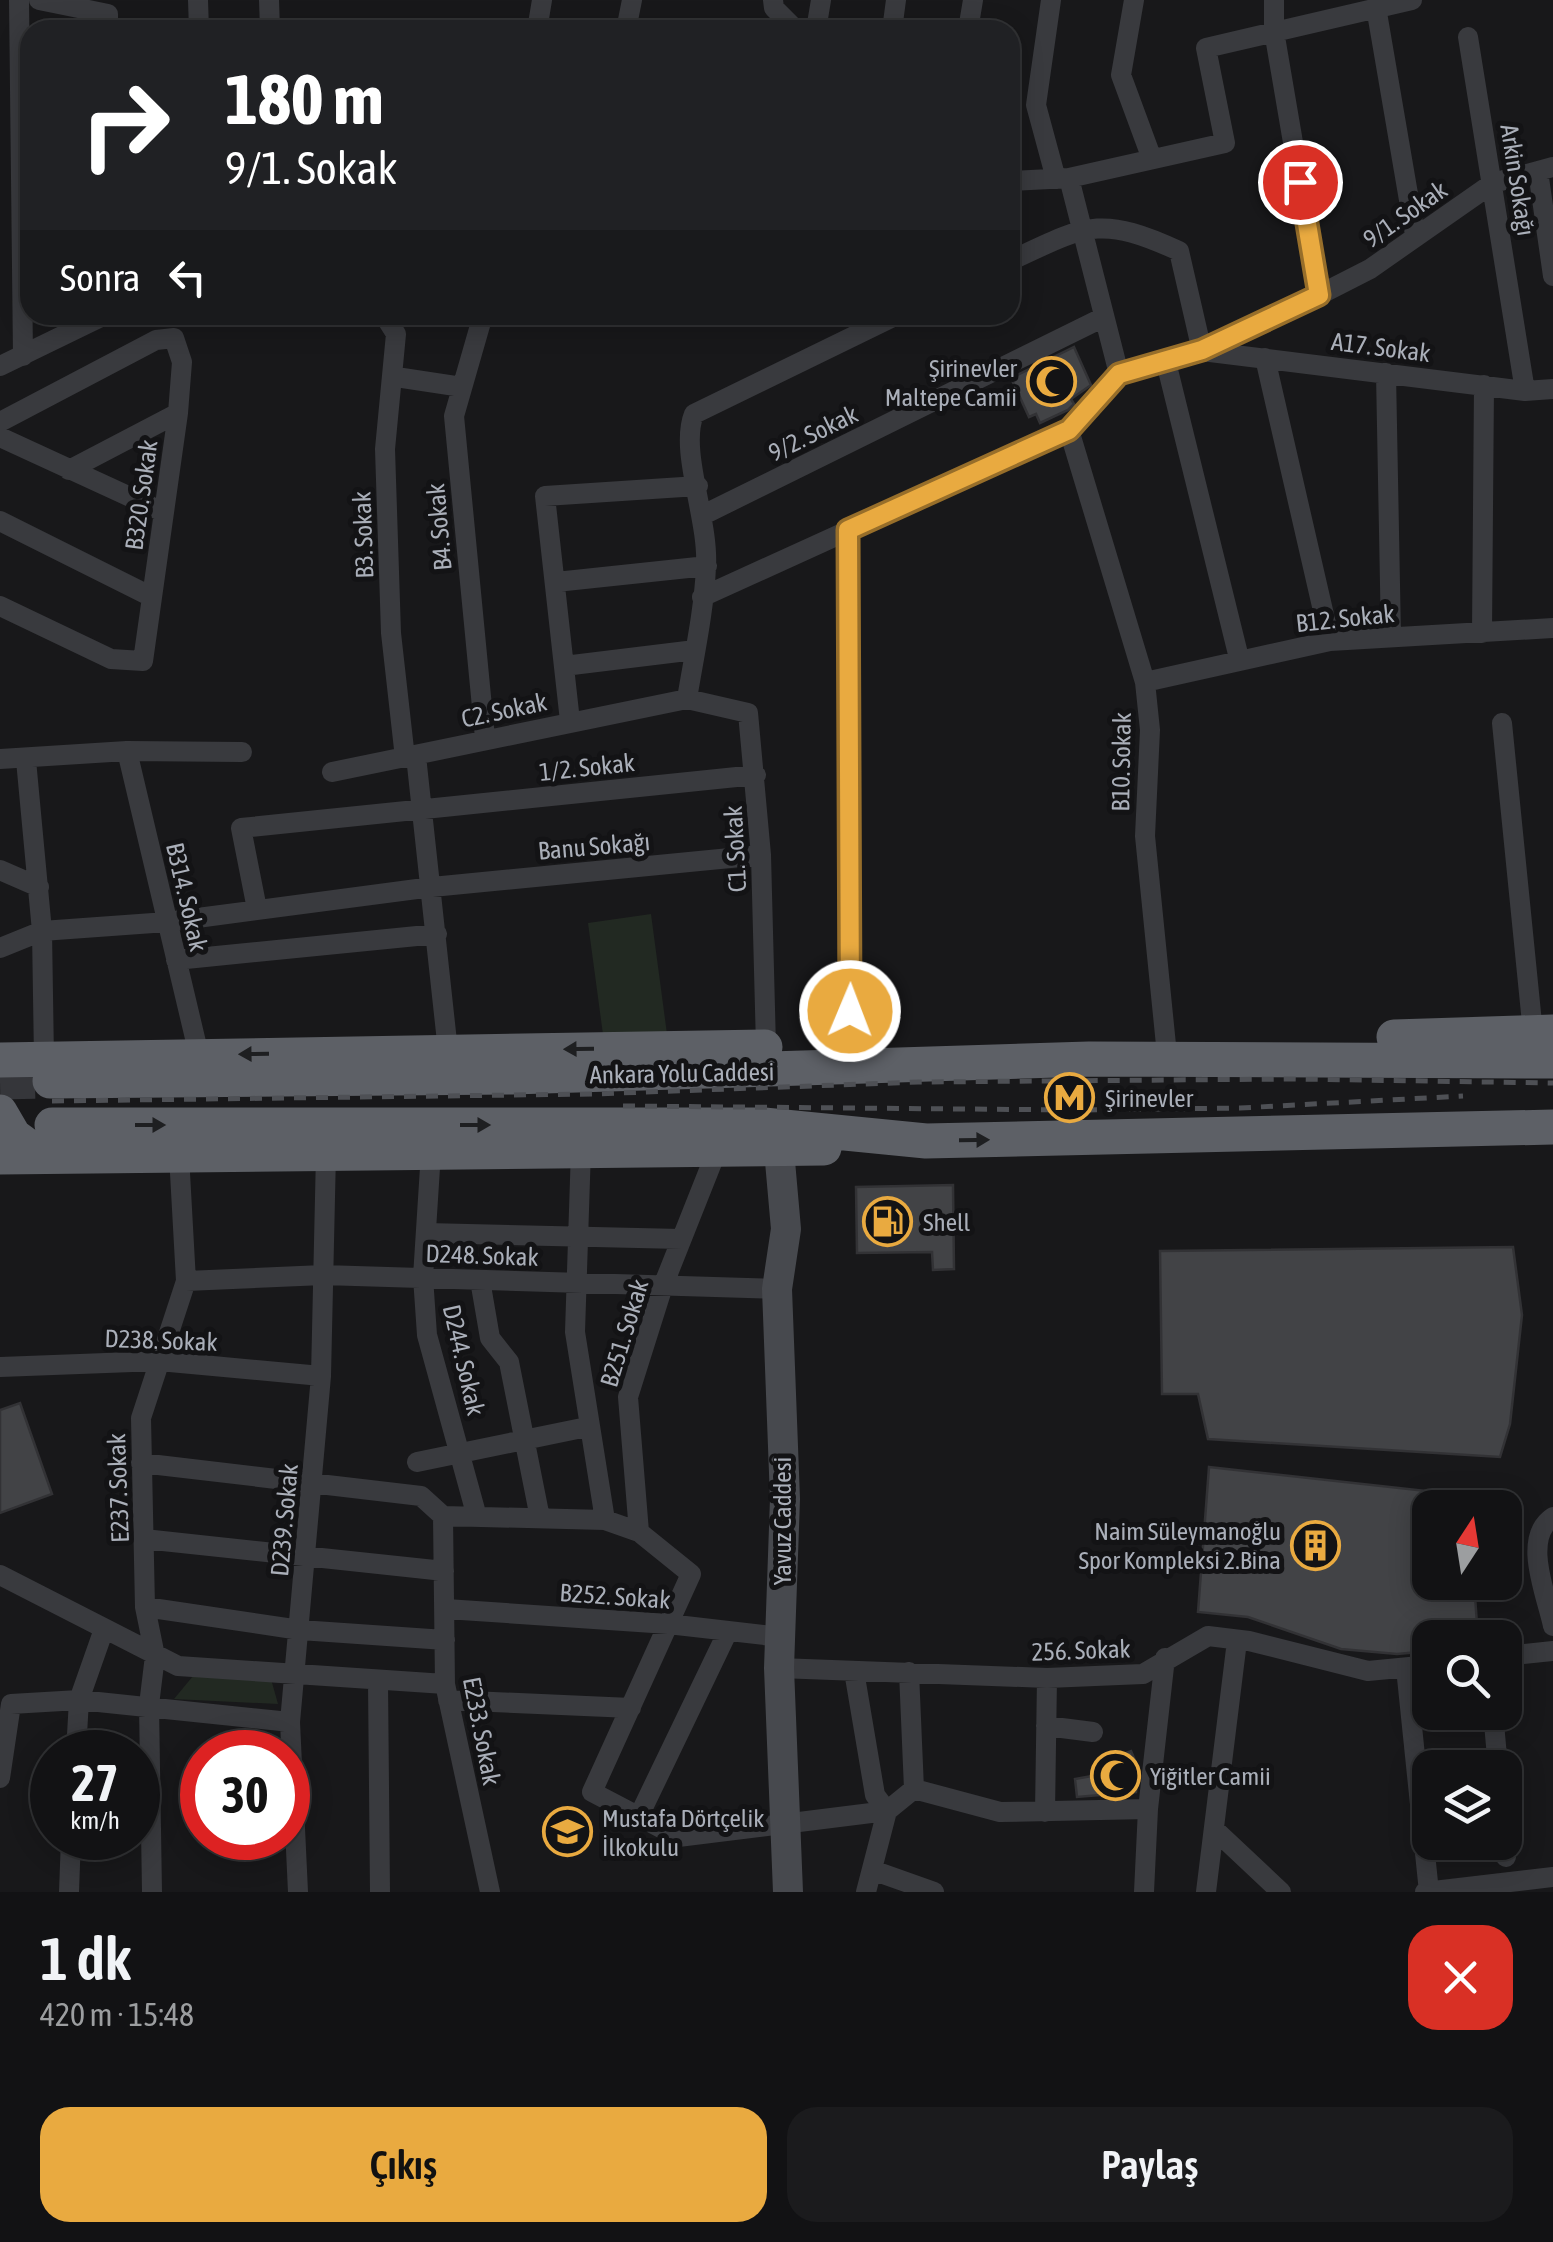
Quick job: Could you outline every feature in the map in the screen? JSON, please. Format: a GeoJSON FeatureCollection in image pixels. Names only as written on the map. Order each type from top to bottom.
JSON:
{"type":"FeatureCollection","features":[{"type":"Feature","properties":{"kind":"highway"},"geometry":{"type":"LineString","coordinates":[[926,1141],[779,1150],[179,1155],[14,1136],[0,1109],[6,1086],[31,1065],[198,1055],[941,1044],[1074,1059],[1166,1045],[1546,1042]]}},
{"type":"Feature","properties":{"kind":"highway","name":"Ankara Yolu Caddesi"},"geometry":{"type":"LineString","coordinates":[[31,1065],[530,1076],[1546,1042]]}},
{"type":"Feature","properties":{"kind":"highway","name":"Ankara Yolu Caddesi"},"geometry":{"type":"LineString","coordinates":[[46,1140],[764,1124],[926,1141],[1553,1127]]}},
{"type":"Feature","properties":{"kind":"highway"},"geometry":{"type":"LineString","coordinates":[[1183,1134],[1244,1145],[1553,1143]]}},
{"type":"Feature","properties":{"kind":"highway"},"geometry":{"type":"LineString","coordinates":[[0,1157],[46,1140]]}},
{"type":"Feature","properties":{"kind":"main road","name":"Yavuz Caddesi"},"geometry":{"type":"LineString","coordinates":[[779,1150],[786,1229],[776,1289],[785,1499],[780,1668],[788,1892]]}},
{"type":"Feature","properties":{"kind":"street"},"geometry":{"type":"LineString","coordinates":[[19,0],[20,89]]}},
{"type":"Feature","properties":{"kind":"street"},"geometry":{"type":"LineString","coordinates":[[39,0],[102,20]]}},
{"type":"Feature","properties":{"kind":"street"},"geometry":{"type":"LineString","coordinates":[[773,0],[774,8],[786,20]]}},
{"type":"Feature","properties":{"kind":"street"},"geometry":{"type":"LineString","coordinates":[[702,597],[1069,430],[1119,374],[1083,227],[1036,105],[1051,0]]}},
{"type":"Feature","properties":{"kind":"street"},"geometry":{"type":"LineString","coordinates":[[1134,0],[1121,75],[1152,158]]}},
{"type":"Feature","properties":{"kind":"street"},"geometry":{"type":"LineString","coordinates":[[1274,0],[1274,32],[1319,295]]}},
{"type":"Feature","properties":{"kind":"street"},"geometry":{"type":"LineString","coordinates":[[1020,180],[1062,178],[1225,143],[1206,48],[1412,0]]}},
{"type":"Feature","properties":{"kind":"street"},"geometry":{"type":"LineString","coordinates":[[1376,8],[1415,235]]}},
{"type":"Feature","properties":{"kind":"street","name":"Arkin Sokağı"},"geometry":{"type":"LineString","coordinates":[[1468,36],[1525,390]]}},
{"type":"Feature","properties":{"kind":"street"},"geometry":{"type":"LineString","coordinates":[[1549,165],[1553,276]]}},
{"type":"Feature","properties":{"kind":"street","name":"9/1. Sokak"},"geometry":{"type":"LineString","coordinates":[[1119,374],[1202,350],[1319,295],[1370,270],[1494,183],[1549,165]]}},
{"type":"Feature","properties":{"kind":"street"},"geometry":{"type":"LineString","coordinates":[[1020,256],[1083,227],[1137,232],[1178,251],[1202,350]]}},
{"type":"Feature","properties":{"kind":"street","name":"9/2. Sokak"},"geometry":{"type":"LineString","coordinates":[[705,514],[1104,317]]}},
{"type":"Feature","properties":{"kind":"street"},"geometry":{"type":"LineString","coordinates":[[23,325],[23,356]]}},
{"type":"Feature","properties":{"kind":"street"},"geometry":{"type":"LineString","coordinates":[[0,366],[85,325]]}},
{"type":"Feature","properties":{"kind":"street","name":"B3. Sokak"},"geometry":{"type":"LineString","coordinates":[[390,325],[396,334],[396,377],[385,449],[391,633],[410,757],[423,808],[448,1051]]}},
{"type":"Feature","properties":{"kind":"street","name":"B4. Sokak"},"geometry":{"type":"LineString","coordinates":[[480,325],[454,416],[485,738]]}},
{"type":"Feature","properties":{"kind":"street"},"geometry":{"type":"LineString","coordinates":[[687,699],[706,566],[705,514],[690,454],[688,428],[694,414],[876,325]]}},
{"type":"Feature","properties":{"kind":"street","name":"B320. Sokak"},"geometry":{"type":"LineString","coordinates":[[0,422],[156,340],[174,338],[182,362],[178,413],[143,660],[111,658],[0,606]]}},
{"type":"Feature","properties":{"kind":"street","name":"A17. Sokak"},"geometry":{"type":"LineString","coordinates":[[1202,350],[1484,386],[1553,389]]}},
{"type":"Feature","properties":{"kind":"street"},"geometry":{"type":"LineString","coordinates":[[1265,358],[1330,641]]}},
{"type":"Feature","properties":{"kind":"street"},"geometry":{"type":"LineString","coordinates":[[1166,362],[1239,658]]}},
{"type":"Feature","properties":{"kind":"street"},"geometry":{"type":"LineString","coordinates":[[1386,373],[1392,637]]}},
{"type":"Feature","properties":{"kind":"street"},"geometry":{"type":"LineString","coordinates":[[396,377],[462,387]]}},
{"type":"Feature","properties":{"kind":"street"},"geometry":{"type":"LineString","coordinates":[[1482,633],[1484,386]]}},
{"type":"Feature","properties":{"kind":"street"},"geometry":{"type":"LineString","coordinates":[[69,470],[178,413]]}},
{"type":"Feature","properties":{"kind":"street","name":"B10. Sokak"},"geometry":{"type":"LineString","coordinates":[[1069,430],[1145,682],[1150,730],[1145,836],[1166,1045]]}},
{"type":"Feature","properties":{"kind":"street"},"geometry":{"type":"LineString","coordinates":[[0,437],[163,512]]}},
{"type":"Feature","properties":{"kind":"street"},"geometry":{"type":"LineString","coordinates":[[570,721],[546,496],[698,486]]}},
{"type":"Feature","properties":{"kind":"street"},"geometry":{"type":"LineString","coordinates":[[0,522],[152,597]]}},
{"type":"Feature","properties":{"kind":"street"},"geometry":{"type":"LineString","coordinates":[[848,530],[850,1011]]}},
{"type":"Feature","properties":{"kind":"street"},"geometry":{"type":"LineString","coordinates":[[556,582],[706,566]]}},
{"type":"Feature","properties":{"kind":"street","name":"B12. Sokak"},"geometry":{"type":"LineString","coordinates":[[1145,682],[1239,658],[1330,641],[1553,628]]}},
{"type":"Feature","properties":{"kind":"street"},"geometry":{"type":"LineString","coordinates":[[564,666],[695,650]]}},
{"type":"Feature","properties":{"kind":"street","name":"C2. Sokak"},"geometry":{"type":"LineString","coordinates":[[332,772],[687,699]]}},
{"type":"Feature","properties":{"kind":"street","name":"C1. Sokak"},"geometry":{"type":"LineString","coordinates":[[687,699],[748,712],[761,855],[766,1047]]}},
{"type":"Feature","properties":{"kind":"street"},"geometry":{"type":"LineString","coordinates":[[1502,723],[1546,1042]]}},
{"type":"Feature","properties":{"kind":"street"},"geometry":{"type":"LineString","coordinates":[[0,759],[127,752],[242,752]]}},
{"type":"Feature","properties":{"kind":"street","name":"B314. Sokak"},"geometry":{"type":"LineString","coordinates":[[127,752],[198,1055]]}},
{"type":"Feature","properties":{"kind":"street"},"geometry":{"type":"LineString","coordinates":[[26,760],[42,931],[31,1065]]}},
{"type":"Feature","properties":{"kind":"street","name":"1/2. Sokak"},"geometry":{"type":"LineString","coordinates":[[258,908],[241,828],[756,775]]}},
{"type":"Feature","properties":{"kind":"street","name":"Banu Sokağı"},"geometry":{"type":"LineString","coordinates":[[0,948],[42,931],[168,922],[432,886],[761,855]]}},
{"type":"Feature","properties":{"kind":"street"},"geometry":{"type":"LineString","coordinates":[[0,870],[39,887]]}},
{"type":"Feature","properties":{"kind":"street"},"geometry":{"type":"LineString","coordinates":[[176,960],[436,934]]}},
{"type":"Feature","properties":{"kind":"street"},"geometry":{"type":"LineString","coordinates":[[582,1149],[575,1332],[604,1520]]}},
{"type":"Feature","properties":{"kind":"street","name":"B251. Sokak"},"geometry":{"type":"LineString","coordinates":[[639,1532],[628,1397],[663,1286],[717,1150]]}},
{"type":"Feature","properties":{"kind":"street","name":"D244. Sokak"},"geometry":{"type":"LineString","coordinates":[[432,1152],[423,1277],[427,1334],[477,1516]]}},
{"type":"Feature","properties":{"kind":"street","name":"D239. Sokak"},"geometry":{"type":"LineString","coordinates":[[298,1892],[290,1722],[321,1376],[326,1153]]}},
{"type":"Feature","properties":{"kind":"street","name":"E237. Sokak"},"geometry":{"type":"LineString","coordinates":[[152,1892],[149,1706],[154,1656],[145,1607],[141,1418],[186,1280],[179,1155]]}},
{"type":"Feature","properties":{"kind":"street"},"geometry":{"type":"LineString","coordinates":[[426,1233],[682,1239]]}},
{"type":"Feature","properties":{"kind":"street","name":"D248. Sokak"},"geometry":{"type":"LineString","coordinates":[[186,1280],[323,1275],[776,1289]]}},
{"type":"Feature","properties":{"kind":"street"},"geometry":{"type":"LineString","coordinates":[[480,1280],[490,1338],[510,1362],[540,1518]]}},
{"type":"Feature","properties":{"kind":"street","name":"D238. Sokak"},"geometry":{"type":"LineString","coordinates":[[0,1367],[159,1361],[321,1376]]}},
{"type":"Feature","properties":{"kind":"street"},"geometry":{"type":"LineString","coordinates":[[417,1462],[460,1450],[587,1427]]}},
{"type":"Feature","properties":{"kind":"street"},"geometry":{"type":"LineString","coordinates":[[141,1464],[421,1496],[443,1516],[604,1520],[639,1532],[691,1574],[592,1792],[678,1837],[887,1810],[914,1789]]}},
{"type":"Feature","properties":{"kind":"street","name":"E233. Sokak"},"geometry":{"type":"LineString","coordinates":[[443,1516],[447,1692],[490,1892]]}},
{"type":"Feature","properties":{"kind":"street"},"geometry":{"type":"LineString","coordinates":[[1553,1517],[1542,1524],[1536,1544],[1553,1626]]}},
{"type":"Feature","properties":{"kind":"street"},"geometry":{"type":"LineString","coordinates":[[144,1540],[444,1572]]}},
{"type":"Feature","properties":{"kind":"street"},"geometry":{"type":"LineString","coordinates":[[0,1574],[178,1666],[631,1708]]}},
{"type":"Feature","properties":{"kind":"street"},"geometry":{"type":"LineString","coordinates":[[145,1607],[300,1630],[445,1640]]}},
{"type":"Feature","properties":{"kind":"street","name":"B252. Sokak"},"geometry":{"type":"LineString","coordinates":[[446,1609],[668,1624],[781,1637]]}},
{"type":"Feature","properties":{"kind":"street"},"geometry":{"type":"LineString","coordinates":[[77,1730],[79,1700],[104,1630]]}},
{"type":"Feature","properties":{"kind":"street"},"geometry":{"type":"LineString","coordinates":[[640,1816],[728,1631]]}},
{"type":"Feature","properties":{"kind":"street","name":"256. Sokak"},"geometry":{"type":"LineString","coordinates":[[780,1668],[1047,1678],[1143,1674],[1208,1636],[1368,1671],[1412,1667]]}},
{"type":"Feature","properties":{"kind":"street"},"geometry":{"type":"LineString","coordinates":[[1206,1892],[1237,1641]]}},
{"type":"Feature","properties":{"kind":"street"},"geometry":{"type":"LineString","coordinates":[[1522,1654],[1553,1651]]}},
{"type":"Feature","properties":{"kind":"street"},"geometry":{"type":"LineString","coordinates":[[1144,1892],[1148,1809],[1165,1658]]}},
{"type":"Feature","properties":{"kind":"street"},"geometry":{"type":"LineString","coordinates":[[1406,1668],[1427,1892],[1553,1877]]}},
{"type":"Feature","properties":{"kind":"street"},"geometry":{"type":"LineString","coordinates":[[854,1671],[875,1795],[887,1810]]}},
{"type":"Feature","properties":{"kind":"street"},"geometry":{"type":"LineString","coordinates":[[909,1672],[914,1789]]}},
{"type":"Feature","properties":{"kind":"street"},"geometry":{"type":"LineString","coordinates":[[1044,1812],[1047,1678]]}},
{"type":"Feature","properties":{"kind":"street"},"geometry":{"type":"LineString","coordinates":[[378,1682],[380,1892]]}},
{"type":"Feature","properties":{"kind":"street"},"geometry":{"type":"LineString","coordinates":[[0,1778],[11,1704],[79,1700],[290,1722]]}},
{"type":"Feature","properties":{"kind":"street"},"geometry":{"type":"LineString","coordinates":[[1046,1726],[1092,1732]]}},
{"type":"Feature","properties":{"kind":"street"},"geometry":{"type":"LineString","coordinates":[[914,1789],[1000,1812],[1148,1809]]}},
{"type":"Feature","properties":{"kind":"street"},"geometry":{"type":"LineString","coordinates":[[866,1892],[887,1810]]}},
{"type":"Feature","properties":{"kind":"street"},"geometry":{"type":"LineString","coordinates":[[1214,1829],[1281,1892]]}},
{"type":"Feature","properties":{"kind":"street"},"geometry":{"type":"LineString","coordinates":[[68,1892],[70,1860]]}},
{"type":"Feature","properties":{"kind":"street"},"geometry":{"type":"LineString","coordinates":[[872,1870],[934,1892]]}},
{"type":"Feature","properties":{"kind":"shaded area"},"geometry":{"type":"Polygon","coordinates":[[[651,914],[667,1034],[604,1042],[588,923],[651,914]]]}},
{"type":"Feature","properties":{"kind":"shaded area"},"geometry":{"type":"Polygon","coordinates":[[[193,1676],[271,1679],[278,1704],[174,1699],[193,1676]]]}},
{"type":"Feature","properties":{"kind":"building","name":"Şirinevler Maltepe Camii"},"geometry":{"type":"Polygon","coordinates":[[[1074,347],[1091,385],[1071,399],[1074,404],[1068,410],[1040,423],[1036,414],[1029,417],[1011,378],[1074,347]]]}},
{"type":"Feature","properties":{"kind":"building"},"geometry":{"type":"Polygon","coordinates":[[[953,1185],[954,1269],[933,1270],[932,1252],[857,1253],[856,1187],[953,1185]]]}},
{"type":"Feature","properties":{"kind":"building"},"geometry":{"type":"Polygon","coordinates":[[[1513,1247],[1522,1315],[1510,1424],[1500,1457],[1208,1439],[1198,1394],[1162,1394],[1160,1251],[1513,1247]]]}},
{"type":"Feature","properties":{"kind":"building"},"geometry":{"type":"Polygon","coordinates":[[[20,1403],[52,1494],[0,1513],[0,1410],[20,1403]]]}},
{"type":"Feature","properties":{"kind":"building","name":"Naim Süleymanoğlu Spor Kompleksi 2.Bina"},"geometry":{"type":"Polygon","coordinates":[[[1209,1467],[1417,1490],[1412,1490],[1412,1600],[1475,1600],[1477,1620],[1412,1620],[1412,1653],[1397,1654],[1341,1649],[1248,1617],[1198,1612],[1209,1467]]]}},
{"type":"Feature","properties":{"kind":"building","name":"Yiğitler Camii"},"geometry":{"type":"Polygon","coordinates":[[[1131,1751],[1139,1770],[1136,1792],[1077,1797],[1075,1779],[1103,1774],[1100,1763],[1131,1751]]]}},
{"type":"Feature","properties":{"kind":"tunnel"},"geometry":{"type":"LineString","coordinates":[[0,1082],[50,1081]]}},
{"type":"Feature","properties":{"kind":"railway"},"geometry":{"type":"LineString","coordinates":[[52,1101],[593,1094],[919,1082],[1295,1079],[1553,1083]]}},
{"type":"Feature","properties":{"kind":"railway"},"geometry":{"type":"LineString","coordinates":[[623,1106],[1075,1110],[1240,1108],[1463,1096]]}},
{"type":"Feature","properties":{"kind":"place","name":"Şirinevler Maltepe Camii"},"geometry":{"type":"Point","coordinates":[1052,382]}},
{"type":"Feature","properties":{"kind":"place","name":"Şirinevler"},"geometry":{"type":"Point","coordinates":[1070,1098]}},
{"type":"Feature","properties":{"kind":"place","name":"Shell"},"geometry":{"type":"Point","coordinates":[888,1222]}},
{"type":"Feature","properties":{"kind":"place","name":"Naim Süleymanoğlu Spor Kompleksi 2.Bina"},"geometry":{"type":"Point","coordinates":[1316,1545]}},
{"type":"Feature","properties":{"kind":"place","name":"Yiğitler Camii"},"geometry":{"type":"Point","coordinates":[1115,1776]}},
{"type":"Feature","properties":{"kind":"place","name":"Mustafa Dörtçelik İlkokulu"},"geometry":{"type":"Point","coordinates":[567,1832]}},
{"type":"Feature","properties":{"kind":"route"},"geometry":{"type":"LineString","coordinates":[[850,1011],[848,530],[1069,430],[1119,374],[1202,350],[1319,295],[1300,182]]}}]}
